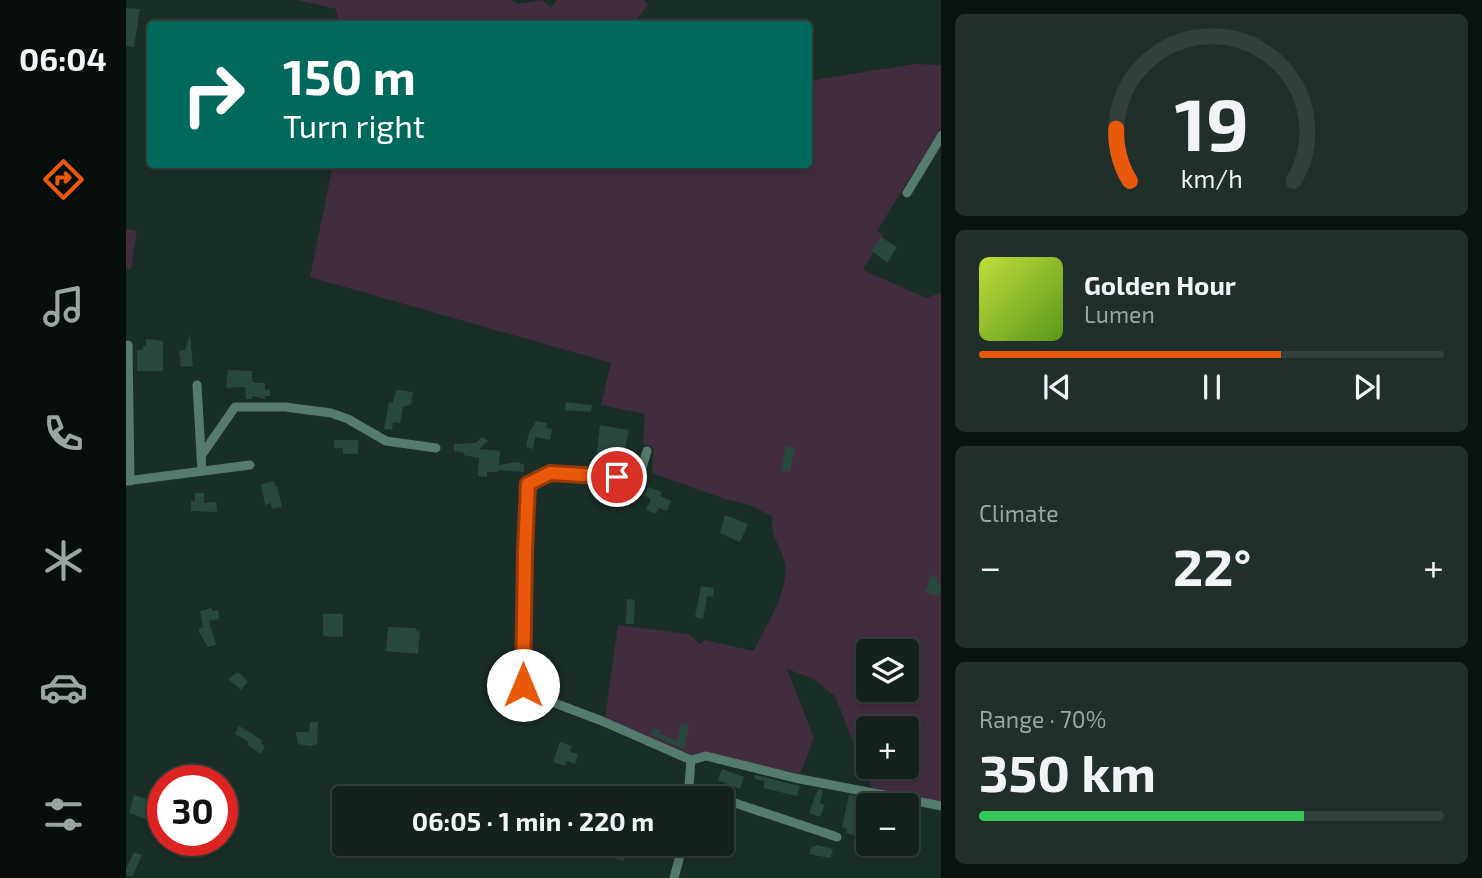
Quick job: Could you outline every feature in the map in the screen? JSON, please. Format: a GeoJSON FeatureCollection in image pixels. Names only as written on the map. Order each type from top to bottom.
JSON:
{"type":"FeatureCollection","features":[{"type":"Feature","properties":{"kind":"street"},"geometry":{"type":"LineString","coordinates":[[907,193],[941,135]]}},
{"type":"Feature","properties":{"kind":"street"},"geometry":{"type":"LineString","coordinates":[[128,345],[128,481],[250,465]]}},
{"type":"Feature","properties":{"kind":"street"},"geometry":{"type":"LineString","coordinates":[[197,385],[202,471]]}},
{"type":"Feature","properties":{"kind":"street"},"geometry":{"type":"LineString","coordinates":[[201,456],[235,407],[285,407],[331,413],[348,419],[386,441],[436,447]]}},
{"type":"Feature","properties":{"kind":"street"},"geometry":{"type":"LineString","coordinates":[[648,451],[639,478],[550,473],[528,484],[523,685],[531,694],[602,721],[691,760],[706,756],[795,778],[941,806]]}},
{"type":"Feature","properties":{"kind":"street"},"geometry":{"type":"LineString","coordinates":[[689,786],[691,760]]}},
{"type":"Feature","properties":{"kind":"street"},"geometry":{"type":"LineString","coordinates":[[734,803],[837,837]]}},
{"type":"Feature","properties":{"kind":"street"},"geometry":{"type":"LineString","coordinates":[[674,878],[680,856]]}},
{"type":"Feature","properties":{"kind":"shaded area"},"geometry":{"type":"Polygon","coordinates":[[[297,0],[512,0],[518,4],[542,0],[551,8],[557,0],[644,0],[648,5],[636,21],[338,21],[336,9],[297,0]]]}},
{"type":"Feature","properties":{"kind":"shaded area"},"geometry":{"type":"Polygon","coordinates":[[[915,64],[941,65],[941,128],[877,231],[883,235],[863,270],[926,298],[941,293],[941,807],[919,803],[919,793],[874,793],[868,779],[919,779],[919,716],[856,716],[856,748],[835,696],[812,678],[787,669],[814,738],[800,774],[716,756],[690,756],[605,719],[618,625],[688,634],[700,644],[705,640],[754,651],[776,609],[785,575],[785,564],[772,530],[773,517],[750,505],[652,473],[654,448],[643,444],[645,414],[601,405],[611,363],[310,277],[332,168],[812,168],[812,81],[915,64]]]}},
{"type":"Feature","properties":{"kind":"shaded area"},"geometry":{"type":"Polygon","coordinates":[[[126,229],[137,231],[131,269],[126,269],[126,229]]]}},
{"type":"Feature","properties":{"kind":"building"},"geometry":{"type":"Polygon","coordinates":[[[126,8],[140,9],[134,47],[126,46],[126,8]]]}},
{"type":"Feature","properties":{"kind":"building"},"geometry":{"type":"Polygon","coordinates":[[[881,237],[897,247],[887,263],[872,251],[881,237]]]}},
{"type":"Feature","properties":{"kind":"building"},"geometry":{"type":"Polygon","coordinates":[[[190,335],[193,366],[181,367],[179,351],[185,350],[190,335]]]}},
{"type":"Feature","properties":{"kind":"building"},"geometry":{"type":"Polygon","coordinates":[[[146,339],[163,341],[163,371],[137,371],[137,350],[143,350],[146,339]]]}},
{"type":"Feature","properties":{"kind":"building"},"geometry":{"type":"Polygon","coordinates":[[[228,370],[252,371],[252,381],[265,383],[265,390],[270,389],[270,396],[265,396],[265,399],[253,396],[252,399],[246,399],[245,387],[226,388],[228,370]]]}},
{"type":"Feature","properties":{"kind":"building"},"geometry":{"type":"Polygon","coordinates":[[[396,390],[413,392],[411,404],[403,407],[400,423],[393,422],[392,430],[384,429],[389,402],[393,403],[396,390]]]}},
{"type":"Feature","properties":{"kind":"building"},"geometry":{"type":"Polygon","coordinates":[[[566,402],[592,405],[591,412],[565,410],[566,402]]]}},
{"type":"Feature","properties":{"kind":"building"},"geometry":{"type":"Polygon","coordinates":[[[536,421],[547,423],[546,428],[552,429],[550,440],[535,437],[533,449],[526,447],[529,433],[536,421]]]}},
{"type":"Feature","properties":{"kind":"building"},"geometry":{"type":"Polygon","coordinates":[[[600,425],[629,430],[625,448],[615,462],[596,459],[600,425]]]}},
{"type":"Feature","properties":{"kind":"building"},"geometry":{"type":"Polygon","coordinates":[[[482,437],[488,441],[479,449],[500,451],[499,465],[518,462],[524,465],[524,472],[498,470],[487,472],[487,477],[478,476],[479,458],[454,451],[454,444],[475,443],[482,437]]]}},
{"type":"Feature","properties":{"kind":"building"},"geometry":{"type":"Polygon","coordinates":[[[334,440],[358,440],[358,454],[343,454],[343,448],[334,448],[334,440]]]}},
{"type":"Feature","properties":{"kind":"building"},"geometry":{"type":"Polygon","coordinates":[[[786,446],[795,448],[790,472],[781,470],[786,446]]]}},
{"type":"Feature","properties":{"kind":"building"},"geometry":{"type":"Polygon","coordinates":[[[274,481],[282,507],[272,509],[271,503],[265,505],[261,484],[274,481]]]}},
{"type":"Feature","properties":{"kind":"building"},"geometry":{"type":"Polygon","coordinates":[[[648,487],[662,492],[660,496],[671,501],[667,511],[659,508],[656,514],[646,510],[651,499],[645,496],[648,487]]]}},
{"type":"Feature","properties":{"kind":"building"},"geometry":{"type":"Polygon","coordinates":[[[195,493],[204,493],[204,503],[216,502],[217,512],[191,511],[191,501],[195,501],[195,493]]]}},
{"type":"Feature","properties":{"kind":"building"},"geometry":{"type":"Polygon","coordinates":[[[725,515],[748,524],[740,542],[720,533],[725,515]]]}},
{"type":"Feature","properties":{"kind":"building"},"geometry":{"type":"Polygon","coordinates":[[[931,575],[939,578],[937,583],[941,585],[941,590],[938,596],[925,592],[931,575]]]}},
{"type":"Feature","properties":{"kind":"building"},"geometry":{"type":"Polygon","coordinates":[[[701,586],[714,588],[713,597],[707,596],[703,619],[695,617],[701,586]]]}},
{"type":"Feature","properties":{"kind":"building"},"geometry":{"type":"Polygon","coordinates":[[[627,599],[635,600],[634,624],[626,624],[627,599]]]}},
{"type":"Feature","properties":{"kind":"building"},"geometry":{"type":"Polygon","coordinates":[[[212,608],[212,611],[218,610],[219,619],[209,621],[216,645],[208,647],[199,632],[199,628],[203,627],[200,611],[212,608]]]}},
{"type":"Feature","properties":{"kind":"building"},"geometry":{"type":"Polygon","coordinates":[[[323,614],[343,614],[343,637],[323,636],[323,614]]]}},
{"type":"Feature","properties":{"kind":"building"},"geometry":{"type":"Polygon","coordinates":[[[388,627],[416,628],[416,631],[420,632],[418,654],[386,651],[388,627]]]}},
{"type":"Feature","properties":{"kind":"building"},"geometry":{"type":"Polygon","coordinates":[[[238,672],[248,682],[241,690],[228,679],[238,672]]]}},
{"type":"Feature","properties":{"kind":"building"},"geometry":{"type":"Polygon","coordinates":[[[499,673],[500,683],[506,682],[504,704],[491,674],[499,673]]]}},
{"type":"Feature","properties":{"kind":"building"},"geometry":{"type":"Polygon","coordinates":[[[310,722],[318,722],[317,744],[298,744],[296,732],[309,732],[310,722]]]}},
{"type":"Feature","properties":{"kind":"building"},"geometry":{"type":"Polygon","coordinates":[[[681,723],[689,726],[684,749],[651,735],[654,728],[677,741],[681,723]]]}},
{"type":"Feature","properties":{"kind":"building"},"geometry":{"type":"Polygon","coordinates":[[[239,726],[262,740],[261,743],[265,746],[261,754],[247,745],[249,742],[235,734],[239,726]]]}},
{"type":"Feature","properties":{"kind":"building"},"geometry":{"type":"Polygon","coordinates":[[[560,742],[572,746],[570,752],[578,754],[575,764],[567,761],[565,766],[553,762],[560,742]]]}},
{"type":"Feature","properties":{"kind":"building"},"geometry":{"type":"Polygon","coordinates":[[[722,769],[744,777],[740,789],[718,780],[722,769]]]}},
{"type":"Feature","properties":{"kind":"building"},"geometry":{"type":"Polygon","coordinates":[[[755,775],[800,786],[797,796],[763,788],[765,781],[755,779],[755,775]]]}},
{"type":"Feature","properties":{"kind":"building"},"geometry":{"type":"Polygon","coordinates":[[[818,789],[823,790],[820,803],[825,805],[820,817],[809,813],[818,789]]]}},
{"type":"Feature","properties":{"kind":"building"},"geometry":{"type":"Polygon","coordinates":[[[134,795],[147,799],[146,819],[129,813],[134,795]]]}},
{"type":"Feature","properties":{"kind":"building"},"geometry":{"type":"Polygon","coordinates":[[[849,795],[856,797],[856,836],[846,833],[847,829],[842,827],[849,795]]]}},
{"type":"Feature","properties":{"kind":"building"},"geometry":{"type":"Polygon","coordinates":[[[812,846],[833,849],[830,858],[809,854],[812,846]]]}},
{"type":"Feature","properties":{"kind":"building"},"geometry":{"type":"Polygon","coordinates":[[[134,852],[142,855],[132,877],[126,874],[126,869],[134,852]]]}},
{"type":"Feature","properties":{"kind":"building"},"geometry":{"type":"Polygon","coordinates":[[[616,856],[625,856],[623,861],[615,858],[616,856]]]}},
{"type":"Feature","properties":{"kind":"route"},"geometry":{"type":"LineString","coordinates":[[523,685],[528,484],[550,473],[617,477]]}}]}
